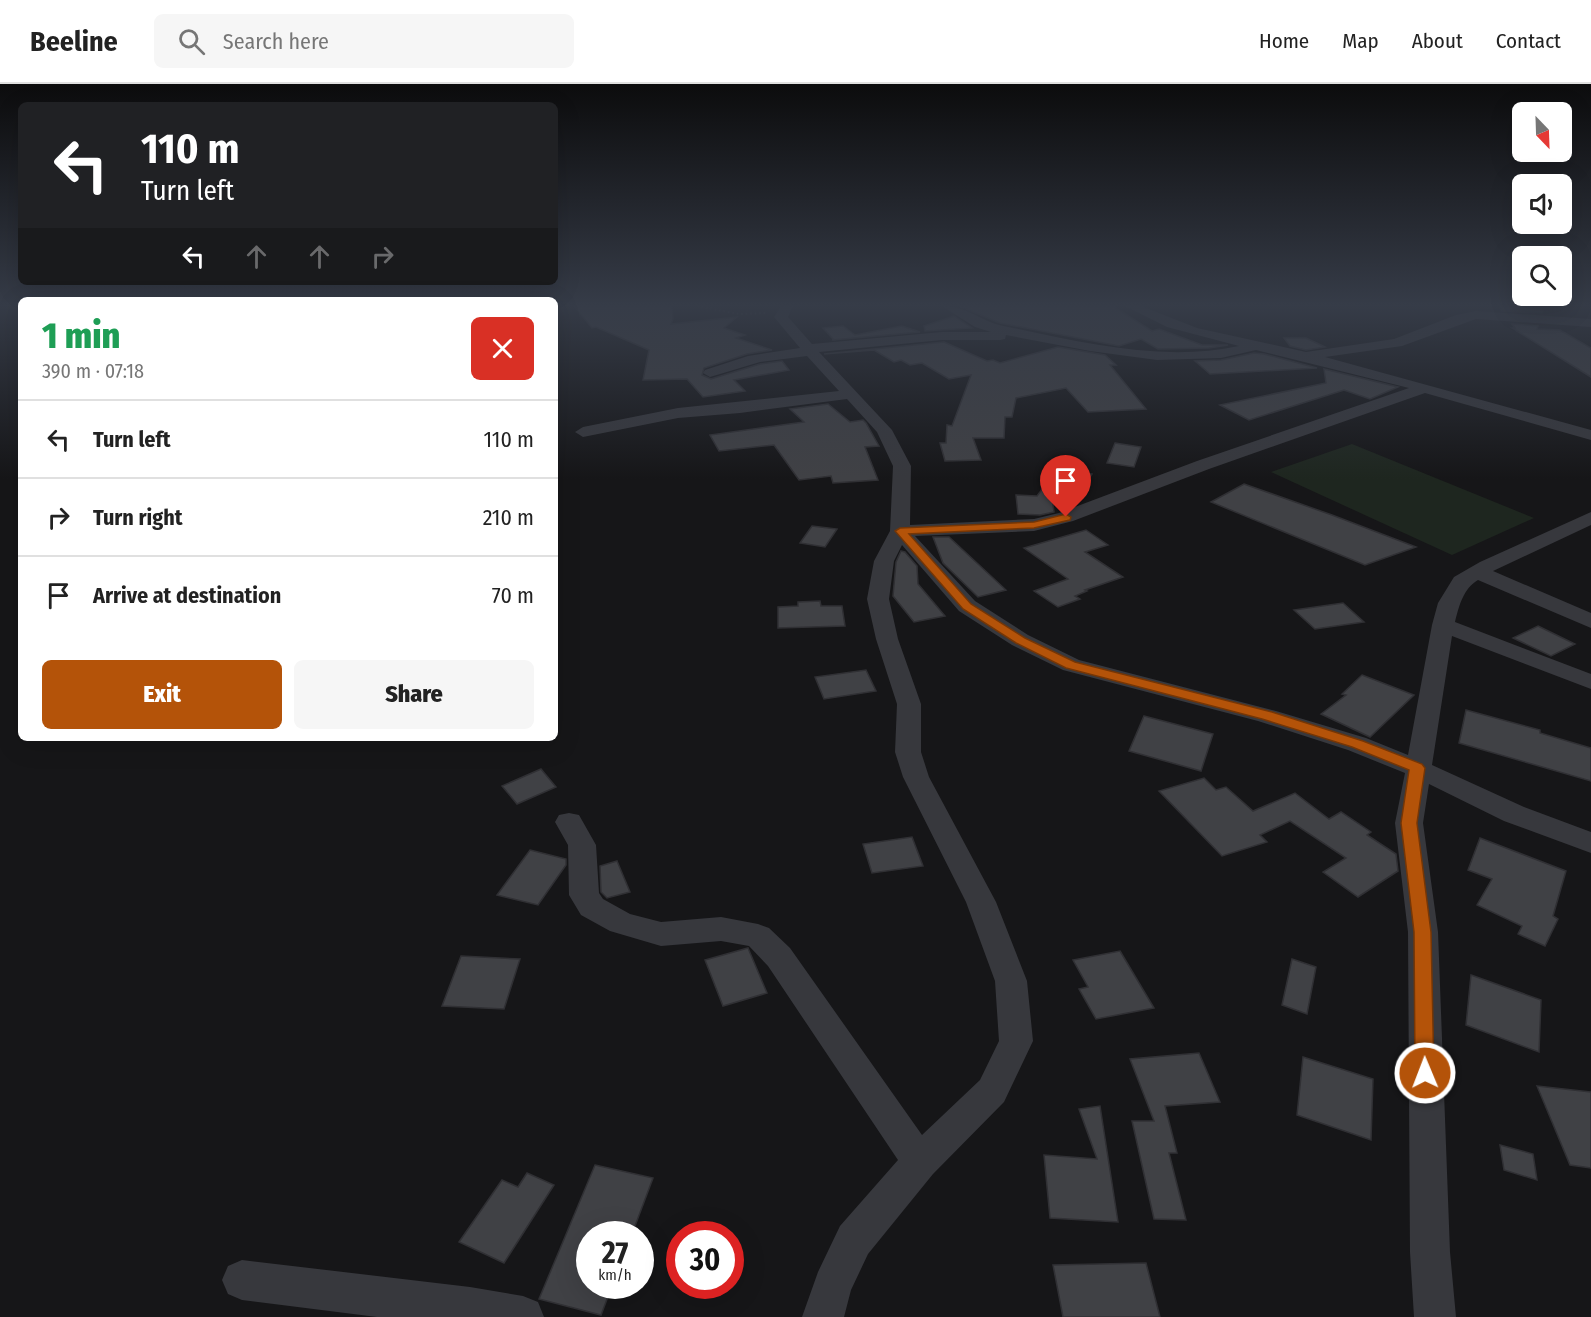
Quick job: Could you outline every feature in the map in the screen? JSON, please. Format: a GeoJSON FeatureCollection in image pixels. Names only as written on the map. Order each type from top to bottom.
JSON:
{"type":"FeatureCollection","features":[{"type":"Feature","properties":{"kind":"street"},"geometry":{"type":"LineString","coordinates":[[710,373],[734,364]]}},
{"type":"Feature","properties":{"kind":"street"},"geometry":{"type":"LineString","coordinates":[[822,364],[884,430],[902,466],[900,531],[884,561],[878,599],[886,639],[909,704],[908,752],[916,777],[981,902],[1011,981],[1016,1041],[993,1091],[920,1162],[893,1197],[854,1240],[832,1286],[823,1317]]}},
{"type":"Feature","properties":{"kind":"street"},"geometry":{"type":"LineString","coordinates":[[1331,364],[1591,435]]}},
{"type":"Feature","properties":{"kind":"street"},"geometry":{"type":"LineString","coordinates":[[900,531],[1034,525],[1066,517],[1203,465],[1421,389]]}},
{"type":"Feature","properties":{"kind":"street"},"geometry":{"type":"LineString","coordinates":[[583,432],[687,411],[740,408],[850,394]]}},
{"type":"Feature","properties":{"kind":"street"},"geometry":{"type":"LineString","coordinates":[[1435,1317],[1430,1252],[1423,932],[1409,823],[1443,625],[1449,603],[1461,581],[1591,518]]}},
{"type":"Feature","properties":{"kind":"street"},"geometry":{"type":"LineString","coordinates":[[900,531],[967,606],[1020,640],[1071,665],[1267,716],[1358,744],[1417,768],[1514,814],[1591,843]]}},
{"type":"Feature","properties":{"kind":"street"},"geometry":{"type":"LineString","coordinates":[[1477,572],[1591,621]]}},
{"type":"Feature","properties":{"kind":"street"},"geometry":{"type":"LineString","coordinates":[[1443,625],[1591,682]]}},
{"type":"Feature","properties":{"kind":"street"},"geometry":{"type":"LineString","coordinates":[[569,822],[582,845],[584,895],[592,908],[621,923],[661,934],[721,928],[758,936],[779,957],[920,1162]]}},
{"type":"Feature","properties":{"kind":"street"},"geometry":{"type":"LineString","coordinates":[[242,1280],[470,1308],[523,1317]]}},
{"type":"Feature","properties":{"kind":"shaded area"},"geometry":{"type":"Polygon","coordinates":[[[1352,444],[1534,518],[1452,555],[1271,472],[1352,444]]]}},
{"type":"Feature","properties":{"kind":"building"},"geometry":{"type":"Polygon","coordinates":[[[646,364],[718,364],[704,368],[702,375],[711,379],[763,364],[784,364],[789,370],[734,380],[745,391],[703,397],[687,379],[643,380],[646,364]]]}},
{"type":"Feature","properties":{"kind":"building"},"geometry":{"type":"Polygon","coordinates":[[[923,364],[1114,364],[1116,365],[1110,365],[1146,409],[1088,412],[1066,388],[1016,398],[1012,417],[1005,417],[1004,438],[973,438],[981,460],[945,461],[940,443],[946,443],[947,425],[952,426],[971,375],[949,379],[923,364]]]}},
{"type":"Feature","properties":{"kind":"building"},"geometry":{"type":"Polygon","coordinates":[[[1198,364],[1300,364],[1317,368],[1210,374],[1198,364]]]}},
{"type":"Feature","properties":{"kind":"building"},"geometry":{"type":"Polygon","coordinates":[[[1569,364],[1591,364],[1591,377],[1569,364]]]}},
{"type":"Feature","properties":{"kind":"building"},"geometry":{"type":"Polygon","coordinates":[[[1324,369],[1398,387],[1370,399],[1344,390],[1249,420],[1220,405],[1326,383],[1324,369]]]}},
{"type":"Feature","properties":{"kind":"building"},"geometry":{"type":"Polygon","coordinates":[[[828,404],[850,422],[863,420],[866,423],[879,446],[865,447],[878,480],[833,483],[831,476],[799,480],[774,445],[719,451],[710,435],[804,422],[790,409],[828,404]]]}},
{"type":"Feature","properties":{"kind":"building"},"geometry":{"type":"Polygon","coordinates":[[[1115,443],[1141,447],[1134,467],[1107,463],[1115,443]]]}},
{"type":"Feature","properties":{"kind":"building"},"geometry":{"type":"Polygon","coordinates":[[[1058,468],[1092,474],[1078,495],[1051,490],[1054,512],[1040,515],[1018,514],[1016,495],[1037,496],[1058,468]]]}},
{"type":"Feature","properties":{"kind":"building"},"geometry":{"type":"Polygon","coordinates":[[[1244,484],[1416,547],[1365,565],[1211,502],[1244,484]]]}},
{"type":"Feature","properties":{"kind":"building"},"geometry":{"type":"Polygon","coordinates":[[[812,526],[837,529],[825,547],[800,543],[812,526]]]}},
{"type":"Feature","properties":{"kind":"building"},"geometry":{"type":"Polygon","coordinates":[[[1086,530],[1108,545],[1085,552],[1123,577],[1085,590],[1087,591],[1075,596],[1080,599],[1058,607],[1034,591],[1068,579],[1024,548],[1086,530]]]}},
{"type":"Feature","properties":{"kind":"building"},"geometry":{"type":"Polygon","coordinates":[[[933,537],[949,537],[1006,590],[978,597],[943,563],[933,537]]]}},
{"type":"Feature","properties":{"kind":"building"},"geometry":{"type":"Polygon","coordinates":[[[901,551],[905,552],[917,566],[918,584],[945,616],[914,622],[893,596],[896,562],[901,551]]]}},
{"type":"Feature","properties":{"kind":"building"},"geometry":{"type":"Polygon","coordinates":[[[820,601],[821,606],[842,606],[845,626],[778,628],[778,607],[798,606],[798,602],[820,601]]]}},
{"type":"Feature","properties":{"kind":"building"},"geometry":{"type":"Polygon","coordinates":[[[1343,603],[1364,622],[1315,629],[1294,610],[1343,603]]]}},
{"type":"Feature","properties":{"kind":"building"},"geometry":{"type":"Polygon","coordinates":[[[1538,626],[1575,644],[1551,656],[1513,638],[1538,626]]]}},
{"type":"Feature","properties":{"kind":"building"},"geometry":{"type":"Polygon","coordinates":[[[866,670],[876,691],[824,699],[815,677],[866,670]]]}},
{"type":"Feature","properties":{"kind":"building"},"geometry":{"type":"Polygon","coordinates":[[[1362,675],[1414,695],[1370,737],[1321,714],[1346,695],[1342,694],[1362,675]]]}},
{"type":"Feature","properties":{"kind":"building"},"geometry":{"type":"Polygon","coordinates":[[[1466,710],[1540,730],[1540,733],[1591,748],[1591,781],[1459,743],[1466,710]]]}},
{"type":"Feature","properties":{"kind":"building"},"geometry":{"type":"Polygon","coordinates":[[[1144,716],[1213,734],[1201,771],[1129,751],[1144,716]]]}},
{"type":"Feature","properties":{"kind":"building"},"geometry":{"type":"Polygon","coordinates":[[[541,769],[556,787],[517,804],[502,786],[541,769]]]}},
{"type":"Feature","properties":{"kind":"building"},"geometry":{"type":"Polygon","coordinates":[[[1204,778],[1216,790],[1226,787],[1253,811],[1295,793],[1329,819],[1341,812],[1371,832],[1367,835],[1396,854],[1398,871],[1358,897],[1323,872],[1346,858],[1290,821],[1260,835],[1267,842],[1222,856],[1159,791],[1204,778]]]}},
{"type":"Feature","properties":{"kind":"building"},"geometry":{"type":"Polygon","coordinates":[[[912,837],[923,866],[872,873],[863,844],[912,837]]]}},
{"type":"Feature","properties":{"kind":"building"},"geometry":{"type":"Polygon","coordinates":[[[1480,838],[1566,871],[1553,916],[1558,919],[1545,946],[1518,934],[1522,926],[1477,905],[1492,879],[1468,870],[1480,838]]]}},
{"type":"Feature","properties":{"kind":"building"},"geometry":{"type":"Polygon","coordinates":[[[530,850],[566,859],[566,865],[538,905],[497,895],[530,850]]]}},
{"type":"Feature","properties":{"kind":"building"},"geometry":{"type":"Polygon","coordinates":[[[617,861],[630,892],[607,898],[601,892],[600,866],[617,861]]]}},
{"type":"Feature","properties":{"kind":"building"},"geometry":{"type":"Polygon","coordinates":[[[748,948],[767,993],[723,1006],[705,960],[748,948]]]}},
{"type":"Feature","properties":{"kind":"building"},"geometry":{"type":"Polygon","coordinates":[[[1120,951],[1154,1008],[1096,1019],[1079,989],[1088,987],[1073,960],[1120,951]]]}},
{"type":"Feature","properties":{"kind":"building"},"geometry":{"type":"Polygon","coordinates":[[[461,956],[520,959],[504,1009],[442,1006],[461,956]]]}},
{"type":"Feature","properties":{"kind":"building"},"geometry":{"type":"Polygon","coordinates":[[[1292,959],[1316,967],[1307,1014],[1282,1005],[1292,959]]]}},
{"type":"Feature","properties":{"kind":"building"},"geometry":{"type":"Polygon","coordinates":[[[1471,975],[1541,1000],[1539,1052],[1466,1025],[1471,975]]]}},
{"type":"Feature","properties":{"kind":"building"},"geometry":{"type":"Polygon","coordinates":[[[1199,1053],[1220,1102],[1165,1106],[1177,1153],[1169,1153],[1186,1220],[1154,1219],[1132,1121],[1154,1121],[1130,1059],[1199,1053]]]}},
{"type":"Feature","properties":{"kind":"building"},"geometry":{"type":"Polygon","coordinates":[[[1303,1057],[1373,1079],[1371,1140],[1297,1115],[1303,1057]]]}},
{"type":"Feature","properties":{"kind":"building"},"geometry":{"type":"Polygon","coordinates":[[[1537,1086],[1591,1092],[1591,1168],[1570,1165],[1537,1086]]]}},
{"type":"Feature","properties":{"kind":"building"},"geometry":{"type":"Polygon","coordinates":[[[1100,1106],[1118,1222],[1050,1218],[1044,1155],[1097,1159],[1079,1109],[1100,1106]]]}},
{"type":"Feature","properties":{"kind":"building"},"geometry":{"type":"Polygon","coordinates":[[[1500,1145],[1533,1154],[1537,1180],[1504,1170],[1500,1145]]]}},
{"type":"Feature","properties":{"kind":"building"},"geometry":{"type":"Polygon","coordinates":[[[595,1165],[653,1178],[637,1221],[576,1221],[576,1299],[607,1299],[601,1315],[539,1299],[595,1165]]]}},
{"type":"Feature","properties":{"kind":"building"},"geometry":{"type":"Polygon","coordinates":[[[527,1173],[554,1185],[504,1263],[459,1242],[502,1180],[518,1187],[527,1173]]]}},
{"type":"Feature","properties":{"kind":"building"},"geometry":{"type":"Polygon","coordinates":[[[1146,1263],[1160,1317],[1063,1317],[1053,1265],[1146,1263]]]}},
{"type":"Feature","properties":{"kind":"route"},"geometry":{"type":"LineString","coordinates":[[1066,517],[1034,525],[900,531],[944,583],[967,606],[1020,640],[1071,665],[1267,716],[1358,744],[1417,768],[1409,823],[1423,932],[1425,1073]]}}]}
